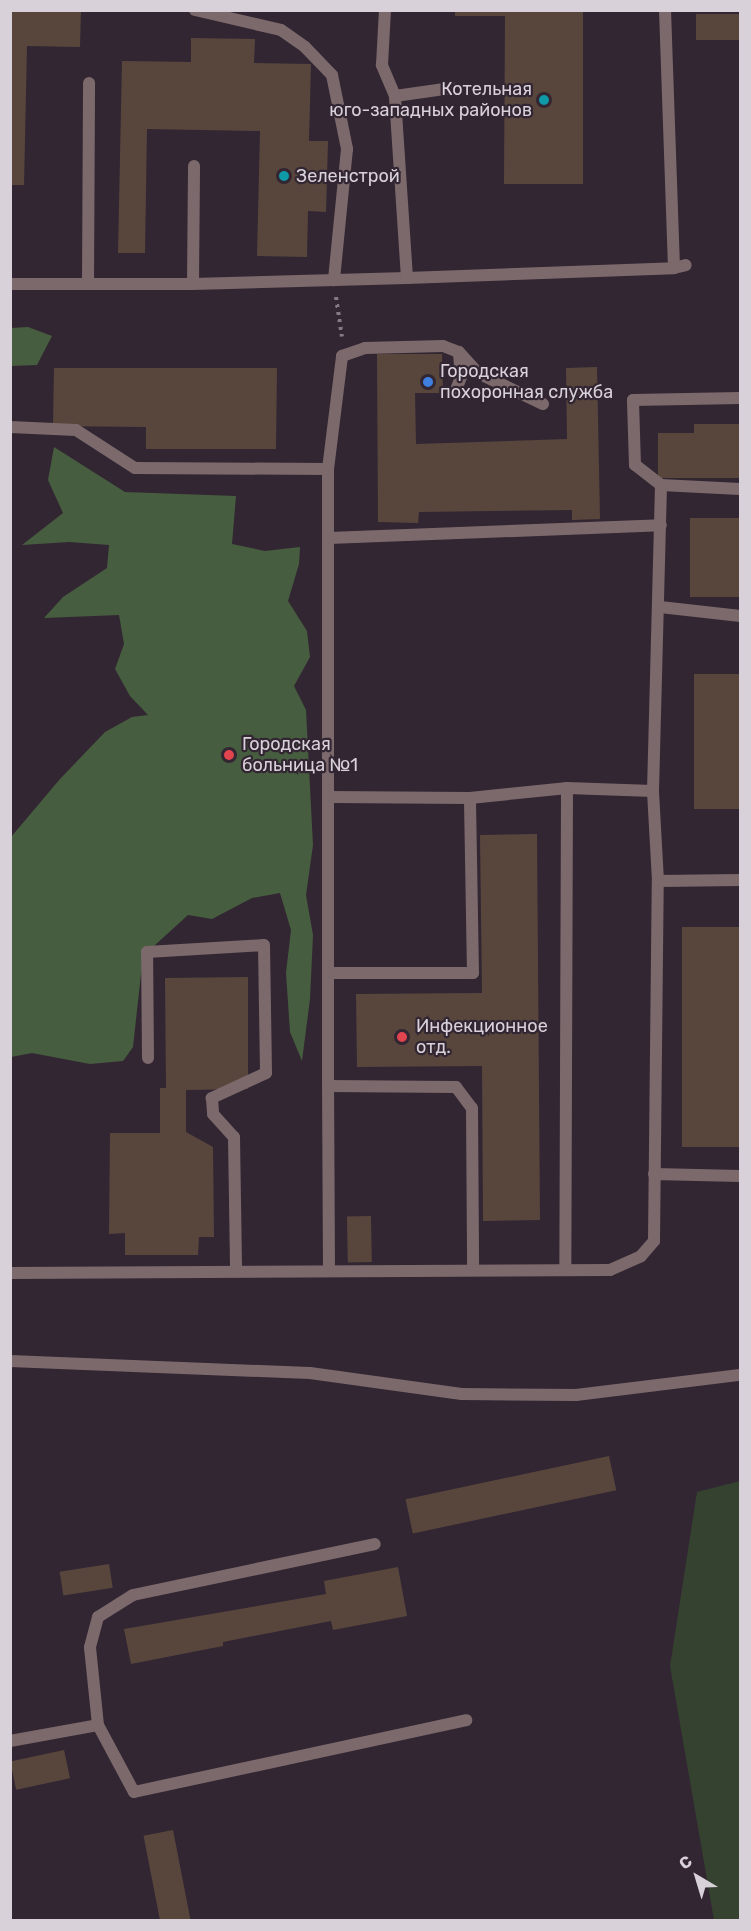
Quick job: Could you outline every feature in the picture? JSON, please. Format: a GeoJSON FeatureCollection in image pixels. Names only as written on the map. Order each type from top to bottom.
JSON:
{"type":"FeatureCollection","features":[{"type":"Feature","properties":{"kind":"lane"},"geometry":{"type":"LineString","coordinates":[[195,10],[281,30],[305,47],[332,75],[347,149],[334,280]]}},
{"type":"Feature","properties":{"kind":"lane"},"geometry":{"type":"LineString","coordinates":[[385,10],[382,65],[395,96],[407,278]]}},
{"type":"Feature","properties":{"kind":"lane"},"geometry":{"type":"LineString","coordinates":[[10,284],[193,284],[680,267],[665,10]]}},
{"type":"Feature","properties":{"kind":"lane"},"geometry":{"type":"LineString","coordinates":[[88,283],[89,83]]}},
{"type":"Feature","properties":{"kind":"lane"},"geometry":{"type":"LineString","coordinates":[[395,96],[451,88]]}},
{"type":"Feature","properties":{"kind":"lane"},"geometry":{"type":"LineString","coordinates":[[193,284],[194,166]]}},
{"type":"Feature","properties":{"kind":"lane"},"geometry":{"type":"LineString","coordinates":[[328,1270],[330,797],[328,470],[342,356],[365,348],[443,346],[459,352],[478,373],[543,404]]}},
{"type":"Feature","properties":{"kind":"lane"},"geometry":{"type":"LineString","coordinates":[[456,390],[461,377],[459,352]]}},
{"type":"Feature","properties":{"kind":"lane"},"geometry":{"type":"LineString","coordinates":[[741,398],[633,400],[635,465],[661,485],[741,489]]}},
{"type":"Feature","properties":{"kind":"lane"},"geometry":{"type":"LineString","coordinates":[[10,427],[76,430],[135,468],[328,470]]}},
{"type":"Feature","properties":{"kind":"lane"},"geometry":{"type":"LineString","coordinates":[[10,1273],[236,1270],[610,1270],[641,1256],[654,1241],[658,880],[653,791],[660,607],[661,485]]}},
{"type":"Feature","properties":{"kind":"lane"},"geometry":{"type":"LineString","coordinates":[[329,538],[661,525]]}},
{"type":"Feature","properties":{"kind":"lane"},"geometry":{"type":"LineString","coordinates":[[660,607],[741,616]]}},
{"type":"Feature","properties":{"kind":"lane"},"geometry":{"type":"LineString","coordinates":[[330,797],[470,798],[567,788],[653,791]]}},
{"type":"Feature","properties":{"kind":"lane"},"geometry":{"type":"LineString","coordinates":[[565,1270],[567,788]]}},
{"type":"Feature","properties":{"kind":"lane"},"geometry":{"type":"LineString","coordinates":[[328,973],[472,973],[470,798]]}},
{"type":"Feature","properties":{"kind":"lane"},"geometry":{"type":"LineString","coordinates":[[658,880],[741,880]]}},
{"type":"Feature","properties":{"kind":"lane"},"geometry":{"type":"LineString","coordinates":[[148,1058],[147,952],[264,945],[266,1073],[212,1098],[213,1114],[234,1137],[236,1270]]}},
{"type":"Feature","properties":{"kind":"lane"},"geometry":{"type":"LineString","coordinates":[[328,1086],[456,1087],[472,1108],[473,1270]]}},
{"type":"Feature","properties":{"kind":"lane"},"geometry":{"type":"LineString","coordinates":[[654,1174],[741,1176]]}},
{"type":"Feature","properties":{"kind":"lane"},"geometry":{"type":"LineString","coordinates":[[10,1361],[310,1373],[462,1395],[576,1395],[741,1375]]}},
{"type":"Feature","properties":{"kind":"lane"},"geometry":{"type":"LineString","coordinates":[[375,1544],[133,1595],[98,1617],[90,1647],[98,1725],[134,1792],[466,1720]]}},
{"type":"Feature","properties":{"kind":"lane"},"geometry":{"type":"LineString","coordinates":[[10,1741],[98,1725]]}},
{"type":"Feature","properties":{"kind":"path"},"geometry":{"type":"LineString","coordinates":[[334,280],[342,356]]}},
{"type":"Feature","properties":{"kind":"green space"},"geometry":{"type":"Polygon","coordinates":[[[28,327],[52,336],[37,365],[11,366],[11,328],[28,327]]]}},
{"type":"Feature","properties":{"kind":"green space"},"geometry":{"type":"Polygon","coordinates":[[[54,447],[125,492],[236,496],[232,544],[265,551],[300,547],[299,564],[288,601],[307,631],[310,657],[294,686],[306,710],[313,845],[306,895],[313,935],[310,999],[302,1061],[290,1032],[286,973],[291,930],[280,893],[252,898],[212,919],[188,915],[143,956],[133,1047],[123,1061],[90,1064],[32,1053],[11,1057],[11,837],[60,779],[105,732],[132,717],[148,715],[130,696],[115,669],[124,644],[119,615],[44,618],[63,597],[107,568],[109,545],[69,542],[22,545],[63,513],[48,480],[54,447]]]}},
{"type":"Feature","properties":{"kind":"green space"},"geometry":{"type":"Polygon","coordinates":[[[740,1481],[740,1920],[714,1920],[670,1666],[697,1492],[740,1481]]]}},
{"type":"Feature","properties":{"kind":"building"},"geometry":{"type":"Polygon","coordinates":[[[10,10],[81,10],[80,47],[27,46],[24,185],[10,185],[10,10]]]}},
{"type":"Feature","properties":{"kind":"building","name":"Котельная юго-западных районов"},"geometry":{"type":"Polygon","coordinates":[[[455,10],[583,10],[583,184],[504,184],[505,16],[455,16],[455,10]]]}},
{"type":"Feature","properties":{"kind":"building"},"geometry":{"type":"Polygon","coordinates":[[[696,14],[740,14],[740,40],[696,40],[696,14]]]}},
{"type":"Feature","properties":{"kind":"building","name":"Зеленстрой"},"geometry":{"type":"Polygon","coordinates":[[[191,38],[255,39],[254,63],[311,64],[309,141],[328,141],[326,212],[308,211],[307,257],[257,256],[260,131],[147,129],[145,253],[118,253],[122,61],[191,62],[191,38]]]}},
{"type":"Feature","properties":{"kind":"building"},"geometry":{"type":"Polygon","coordinates":[[[377,354],[442,354],[443,393],[415,393],[416,444],[567,439],[566,368],[597,367],[600,519],[572,520],[572,510],[419,512],[418,523],[378,522],[377,354]]]}},
{"type":"Feature","properties":{"kind":"building"},"geometry":{"type":"Polygon","coordinates":[[[54,368],[277,368],[276,449],[146,449],[146,427],[53,426],[54,368]]]}},
{"type":"Feature","properties":{"kind":"building"},"geometry":{"type":"Polygon","coordinates":[[[694,424],[740,424],[740,478],[658,478],[658,433],[694,433],[694,424]]]}},
{"type":"Feature","properties":{"kind":"building"},"geometry":{"type":"Polygon","coordinates":[[[690,518],[740,518],[740,597],[690,597],[690,518]]]}},
{"type":"Feature","properties":{"kind":"building"},"geometry":{"type":"Polygon","coordinates":[[[694,674],[740,674],[740,809],[694,809],[694,674]]]}},
{"type":"Feature","properties":{"kind":"building"},"geometry":{"type":"Polygon","coordinates":[[[537,834],[540,1220],[483,1221],[482,1066],[357,1067],[356,994],[482,993],[480,835],[537,834]]]}},
{"type":"Feature","properties":{"kind":"building"},"geometry":{"type":"Polygon","coordinates":[[[682,927],[740,927],[740,1147],[682,1147],[682,927]]]}},
{"type":"Feature","properties":{"kind":"building"},"geometry":{"type":"Polygon","coordinates":[[[248,977],[248,1089],[186,1090],[186,1132],[213,1147],[214,1237],[199,1237],[198,1255],[125,1255],[125,1233],[109,1234],[110,1133],[160,1133],[160,1088],[166,1088],[165,978],[248,977]]]}},
{"type":"Feature","properties":{"kind":"building"},"geometry":{"type":"Polygon","coordinates":[[[347,1216],[371,1216],[372,1262],[348,1262],[347,1216]]]}},
{"type":"Feature","properties":{"kind":"building"},"geometry":{"type":"Polygon","coordinates":[[[609,1456],[616,1490],[413,1533],[406,1499],[609,1456]]]}},
{"type":"Feature","properties":{"kind":"building"},"geometry":{"type":"Polygon","coordinates":[[[109,1564],[113,1588],[63,1596],[60,1572],[109,1564]]]}},
{"type":"Feature","properties":{"kind":"building"},"geometry":{"type":"Polygon","coordinates":[[[398,1567],[407,1616],[333,1630],[331,1621],[223,1642],[223,1646],[131,1664],[124,1629],[326,1594],[324,1581],[398,1567]]]}},
{"type":"Feature","properties":{"kind":"building"},"geometry":{"type":"Polygon","coordinates":[[[64,1750],[70,1778],[16,1790],[10,1761],[64,1750]]]}},
{"type":"Feature","properties":{"kind":"building"},"geometry":{"type":"Polygon","coordinates":[[[173,1830],[190,1920],[160,1920],[144,1836],[173,1830]]]}},
{"type":"Feature","properties":{"kind":"place","name":"Котельная юго-западных районов"},"geometry":{"type":"Point","coordinates":[544,100]}},
{"type":"Feature","properties":{"kind":"place","name":"Зеленстрой"},"geometry":{"type":"Point","coordinates":[284,176]}},
{"type":"Feature","properties":{"kind":"place","name":"Городская похоронная служба"},"geometry":{"type":"Point","coordinates":[428,382]}},
{"type":"Feature","properties":{"kind":"place","name":"Городская больница №1"},"geometry":{"type":"Point","coordinates":[229,755]}},
{"type":"Feature","properties":{"kind":"place","name":"Инфекционное отд."},"geometry":{"type":"Point","coordinates":[402,1037]}}]}
